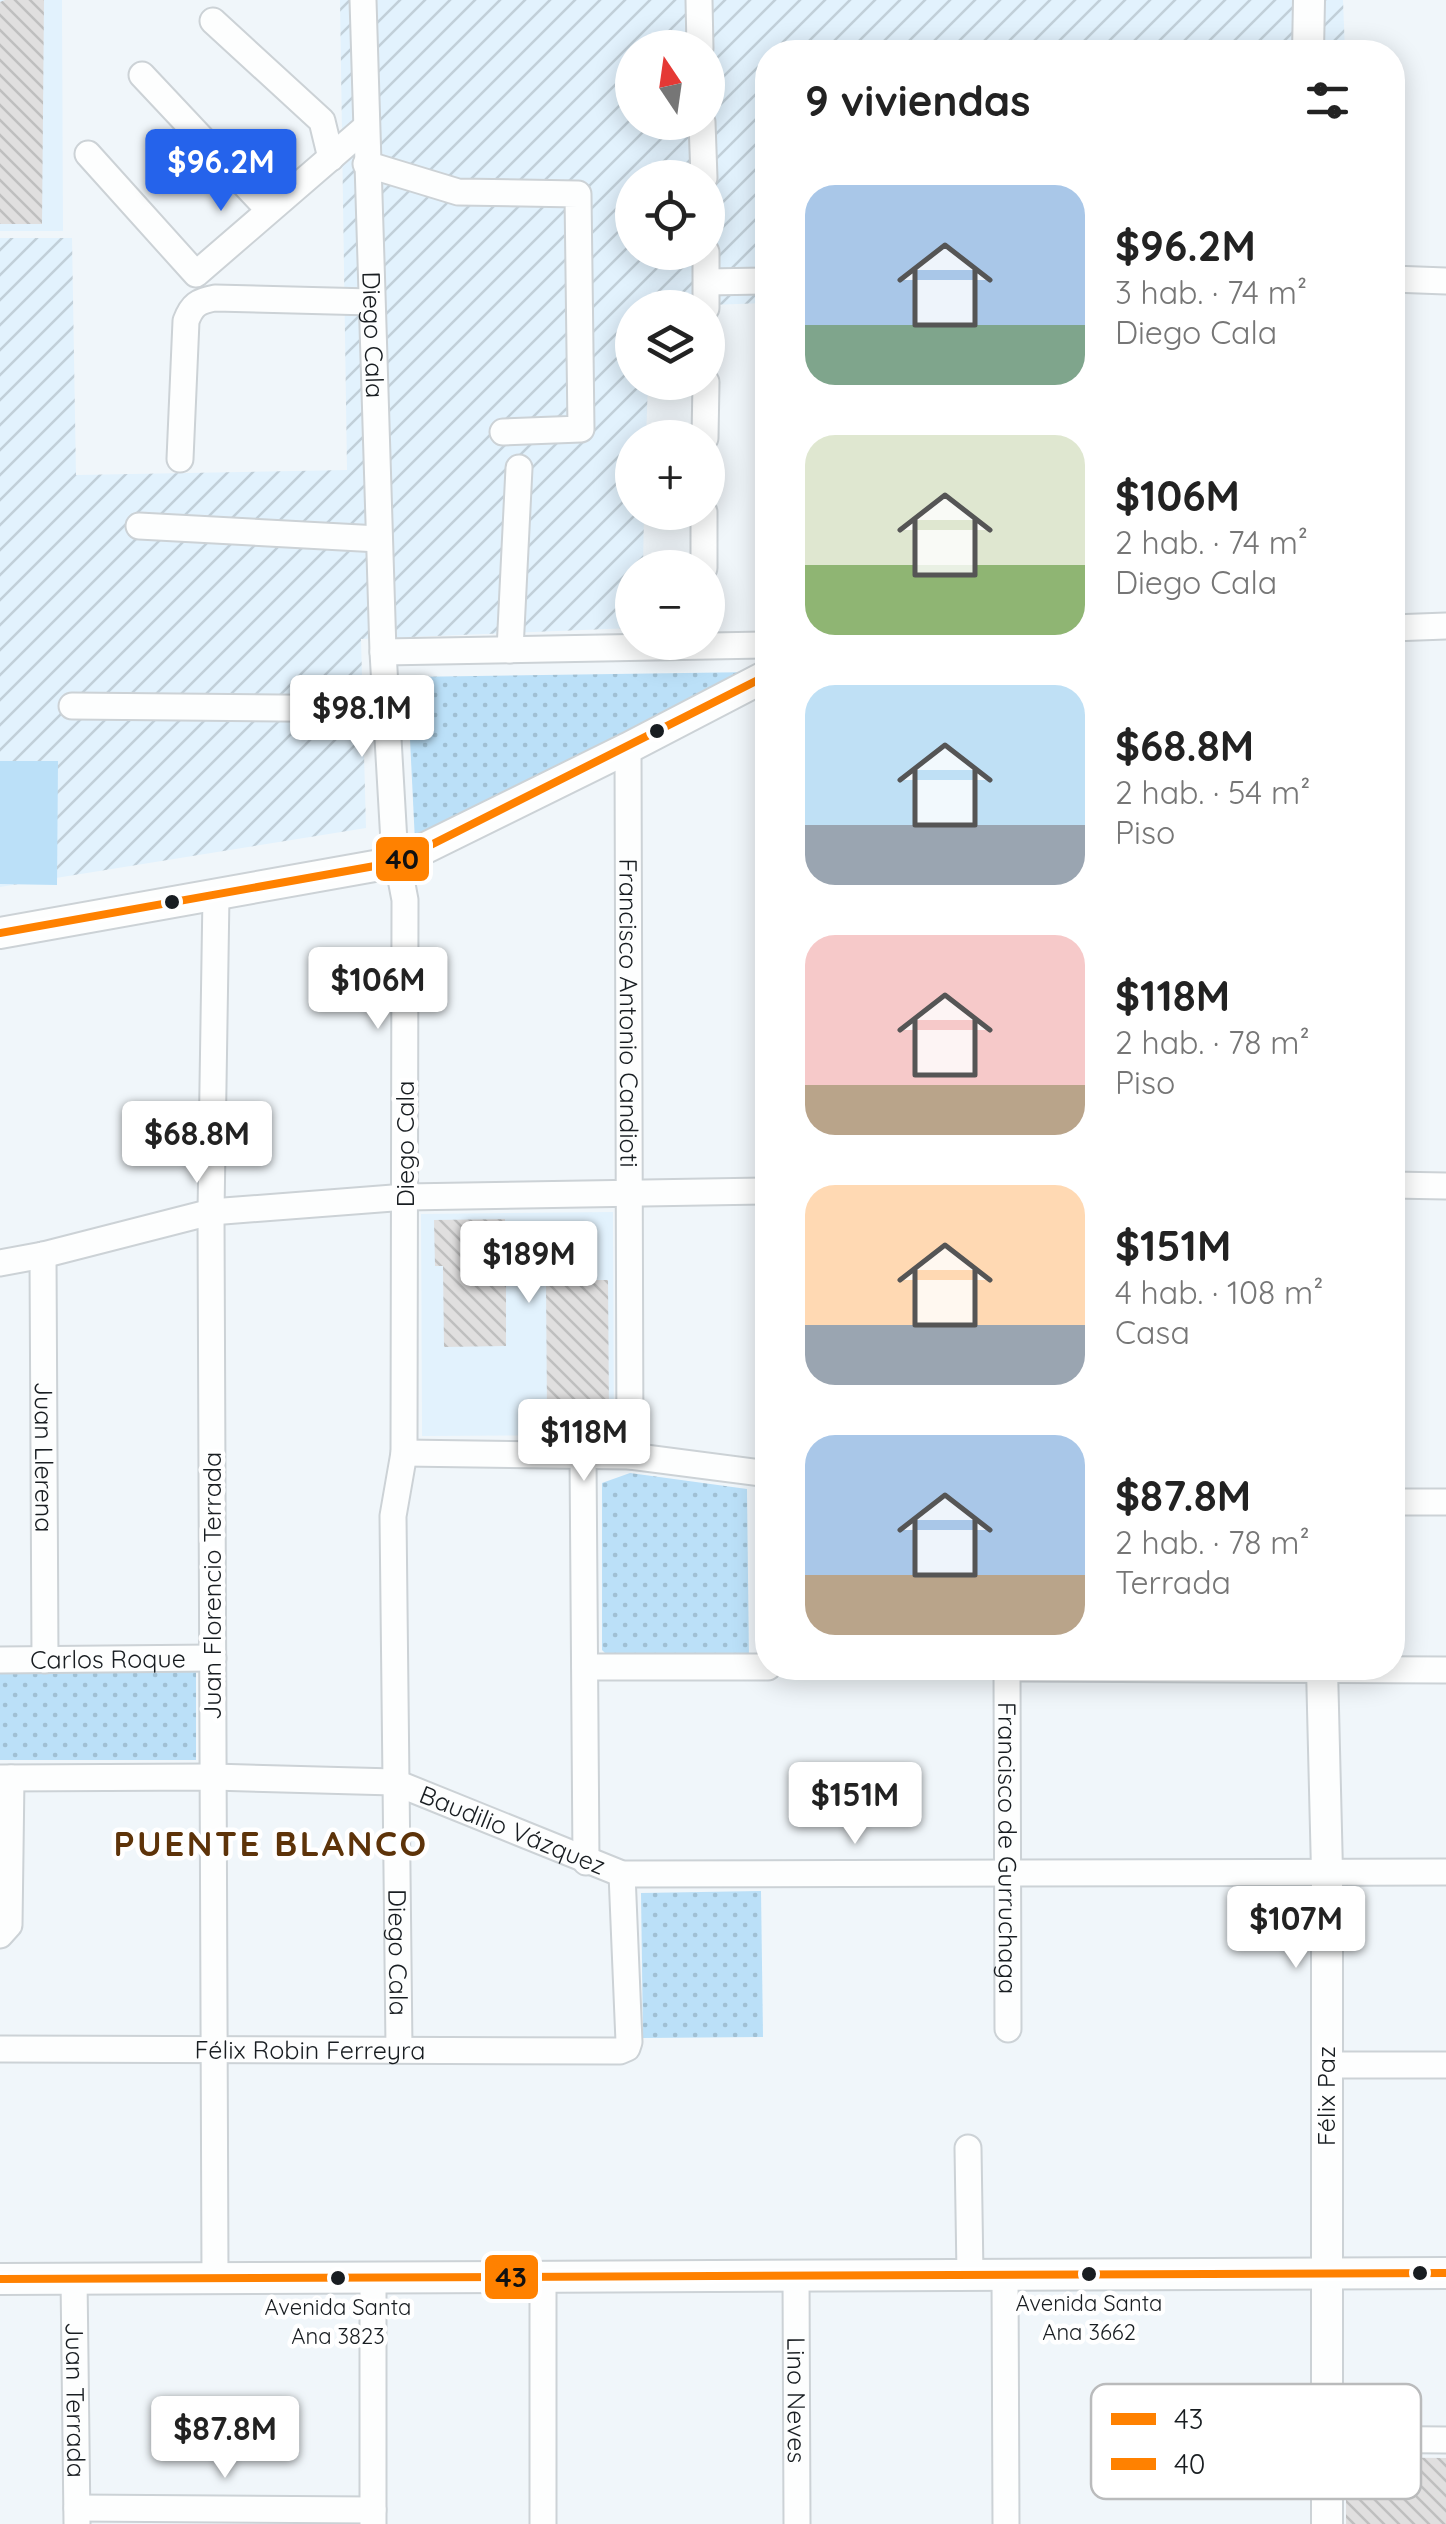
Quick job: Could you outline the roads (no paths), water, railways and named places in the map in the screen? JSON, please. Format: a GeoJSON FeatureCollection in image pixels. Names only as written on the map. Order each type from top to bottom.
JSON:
{"type":"FeatureCollection","features":[{"type":"Feature","properties":{"kind":"main road"},"geometry":{"type":"LineString","coordinates":[[1308,40],[1309,0]]}},
{"type":"Feature","properties":{"kind":"main road"},"geometry":{"type":"LineString","coordinates":[[0,934],[397,862],[755,682]]}},
{"type":"Feature","properties":{"kind":"main road","name":"Félix Paz"},"geometry":{"type":"LineString","coordinates":[[1322,1680],[1328,2384]]}},
{"type":"Feature","properties":{"kind":"main road"},"geometry":{"type":"LineString","coordinates":[[0,2279],[1446,2273]]}},
{"type":"Feature","properties":{"kind":"street","name":"Diego Cala"},"geometry":{"type":"LineString","coordinates":[[363,0],[386,709],[397,862],[405,900],[404,1453],[393,1516],[400,2048]]}},
{"type":"Feature","properties":{"kind":"street"},"geometry":{"type":"LineString","coordinates":[[699,0],[700,30]]}},
{"type":"Feature","properties":{"kind":"street"},"geometry":{"type":"LineString","coordinates":[[212,21],[322,121],[331,158]]}},
{"type":"Feature","properties":{"kind":"street"},"geometry":{"type":"LineString","coordinates":[[142,76],[268,209]]}},
{"type":"Feature","properties":{"kind":"street"},"geometry":{"type":"LineString","coordinates":[[88,154],[196,274],[365,128]]}},
{"type":"Feature","properties":{"kind":"street"},"geometry":{"type":"LineString","coordinates":[[366,164],[458,192],[578,194],[581,429],[503,432]]}},
{"type":"Feature","properties":{"kind":"street"},"geometry":{"type":"LineString","coordinates":[[1405,280],[1446,280]]}},
{"type":"Feature","properties":{"kind":"street"},"geometry":{"type":"LineString","coordinates":[[725,291],[755,285]]}},
{"type":"Feature","properties":{"kind":"street"},"geometry":{"type":"LineString","coordinates":[[180,458],[186,321],[191,308],[215,298],[371,302]]}},
{"type":"Feature","properties":{"kind":"street"},"geometry":{"type":"LineString","coordinates":[[510,650],[518,468]]}},
{"type":"Feature","properties":{"kind":"street"},"geometry":{"type":"LineString","coordinates":[[140,526],[380,539]]}},
{"type":"Feature","properties":{"kind":"street"},"geometry":{"type":"LineString","coordinates":[[1405,628],[1446,626]]}},
{"type":"Feature","properties":{"kind":"street"},"geometry":{"type":"LineString","coordinates":[[725,645],[755,646]]}},
{"type":"Feature","properties":{"kind":"street"},"geometry":{"type":"LineString","coordinates":[[384,652],[615,647]]}},
{"type":"Feature","properties":{"kind":"street"},"geometry":{"type":"LineString","coordinates":[[72,706],[386,709]]}},
{"type":"Feature","properties":{"kind":"street","name":"Francisco Antonio Candioti"},"geometry":{"type":"LineString","coordinates":[[628,748],[630,1456]]}},
{"type":"Feature","properties":{"kind":"street","name":"Juan Florencio Terrada"},"geometry":{"type":"LineString","coordinates":[[215,2278],[212,1212],[216,895]]}},
{"type":"Feature","properties":{"kind":"street"},"geometry":{"type":"LineString","coordinates":[[1405,1185],[1446,1186]]}},
{"type":"Feature","properties":{"kind":"street"},"geometry":{"type":"LineString","coordinates":[[0,1264],[212,1212],[406,1197],[755,1191]]}},
{"type":"Feature","properties":{"kind":"street","name":"Juan Llerena"},"geometry":{"type":"LineString","coordinates":[[43,1256],[44,1660]]}},
{"type":"Feature","properties":{"kind":"street"},"geometry":{"type":"LineString","coordinates":[[404,1453],[630,1456],[755,1472]]}},
{"type":"Feature","properties":{"kind":"street"},"geometry":{"type":"LineString","coordinates":[[583,1456],[586,1862]]}},
{"type":"Feature","properties":{"kind":"street"},"geometry":{"type":"LineString","coordinates":[[1405,1502],[1446,1502]]}},
{"type":"Feature","properties":{"kind":"street","name":"Carlos Roque"},"geometry":{"type":"LineString","coordinates":[[0,1660],[212,1658]]}},
{"type":"Feature","properties":{"kind":"street"},"geometry":{"type":"LineString","coordinates":[[585,1667],[755,1667]]}},
{"type":"Feature","properties":{"kind":"street"},"geometry":{"type":"LineString","coordinates":[[1405,1670],[1446,1670]]}},
{"type":"Feature","properties":{"kind":"street","name":"Francisco de Gurruchaga"},"geometry":{"type":"LineString","coordinates":[[1008,2029],[1010,1680]]}},
{"type":"Feature","properties":{"kind":"street"},"geometry":{"type":"LineString","coordinates":[[5,1923],[6,1778]]}},
{"type":"Feature","properties":{"kind":"street","name":"Baudilio Vázquez"},"geometry":{"type":"LineString","coordinates":[[6,1778],[394,1782],[622,1874],[1446,1872]]}},
{"type":"Feature","properties":{"kind":"street","name":"Félix Robin Ferreyra"},"geometry":{"type":"LineString","coordinates":[[0,2050],[620,2051],[629,2042],[622,1874]]}},
{"type":"Feature","properties":{"kind":"street"},"geometry":{"type":"LineString","coordinates":[[1326,2065],[1446,2065]]}},
{"type":"Feature","properties":{"kind":"street"},"geometry":{"type":"LineString","coordinates":[[968,2148],[970,2274]]}},
{"type":"Feature","properties":{"kind":"street"},"geometry":{"type":"LineString","coordinates":[[1005,2274],[1006,2524]]}},
{"type":"Feature","properties":{"kind":"street","name":"Lino Neves"},"geometry":{"type":"LineString","coordinates":[[796,2275],[798,2524]]}},
{"type":"Feature","properties":{"kind":"street"},"geometry":{"type":"LineString","coordinates":[[543,2276],[544,2524]]}},
{"type":"Feature","properties":{"kind":"street"},"geometry":{"type":"LineString","coordinates":[[77,2516],[374,2517],[373,2277]]}},
{"type":"Feature","properties":{"kind":"street","name":"Juan Terrada"},"geometry":{"type":"LineString","coordinates":[[74,2278],[77,2516]]}},
{"type":"Feature","properties":{"kind":"street"},"geometry":{"type":"LineString","coordinates":[[1421,2440],[1446,2440]]}},
{"type":"Feature","properties":{"kind":"place","name":"Avenida Santa Ana 3662"},"geometry":{"type":"Point","coordinates":[1089,2274]}},
{"type":"Feature","properties":{"kind":"place","name":"Avenida Santa Ana 3823"},"geometry":{"type":"Point","coordinates":[338,2278]}},
{"type":"Feature","properties":{"kind":"district","name":"PUENTE BLANCO"},"geometry":{"type":"Point","coordinates":[271,1844]}}]}
